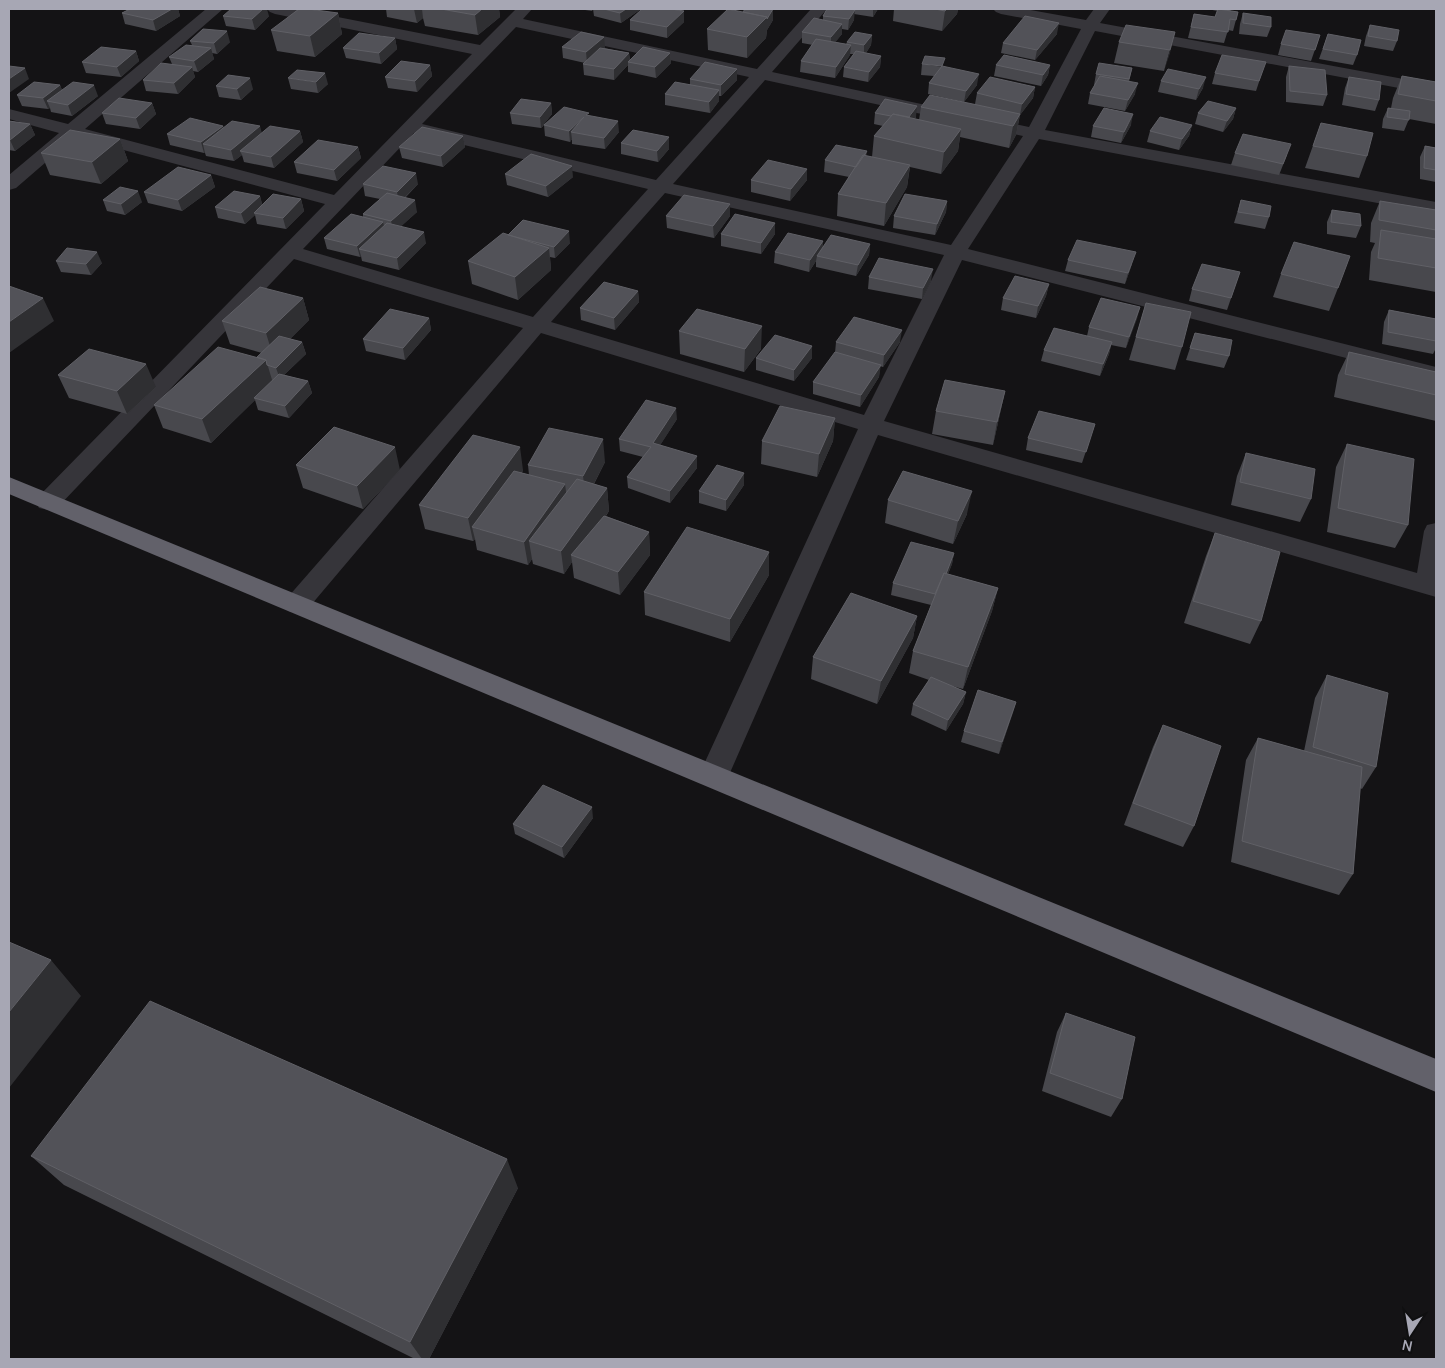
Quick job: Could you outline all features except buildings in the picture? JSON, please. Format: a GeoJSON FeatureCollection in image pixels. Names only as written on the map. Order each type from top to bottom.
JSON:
{"type":"FeatureCollection","features":[{"type":"Feature","properties":{"kind":"highway"},"geometry":{"type":"LineString","coordinates":[[9,485],[1436,1076]]}},
{"type":"Feature","properties":{"kind":"street"},"geometry":{"type":"LineString","coordinates":[[9,184],[216,9]]}},
{"type":"Feature","properties":{"kind":"street"},"geometry":{"type":"LineString","coordinates":[[275,9],[483,52]]}},
{"type":"Feature","properties":{"kind":"street"},"geometry":{"type":"LineString","coordinates":[[298,604],[537,325],[819,9]]}},
{"type":"Feature","properties":{"kind":"street"},"geometry":{"type":"LineString","coordinates":[[1001,9],[1096,17],[1436,90]]}},
{"type":"Feature","properties":{"kind":"street"},"geometry":{"type":"LineString","coordinates":[[48,502],[292,252],[518,15],[760,75],[1034,133],[1436,208]]}},
{"type":"Feature","properties":{"kind":"street"},"geometry":{"type":"LineString","coordinates":[[714,776],[871,425],[956,252],[1034,133],[1096,17]]}},
{"type":"Feature","properties":{"kind":"street"},"geometry":{"type":"LineString","coordinates":[[9,114],[75,130],[339,202]]}},
{"type":"Feature","properties":{"kind":"street"},"geometry":{"type":"LineString","coordinates":[[412,127],[662,187],[956,252],[1436,374]]}},
{"type":"Feature","properties":{"kind":"street"},"geometry":{"type":"LineString","coordinates":[[292,252],[871,425],[1432,587],[1436,531]]}}]}
